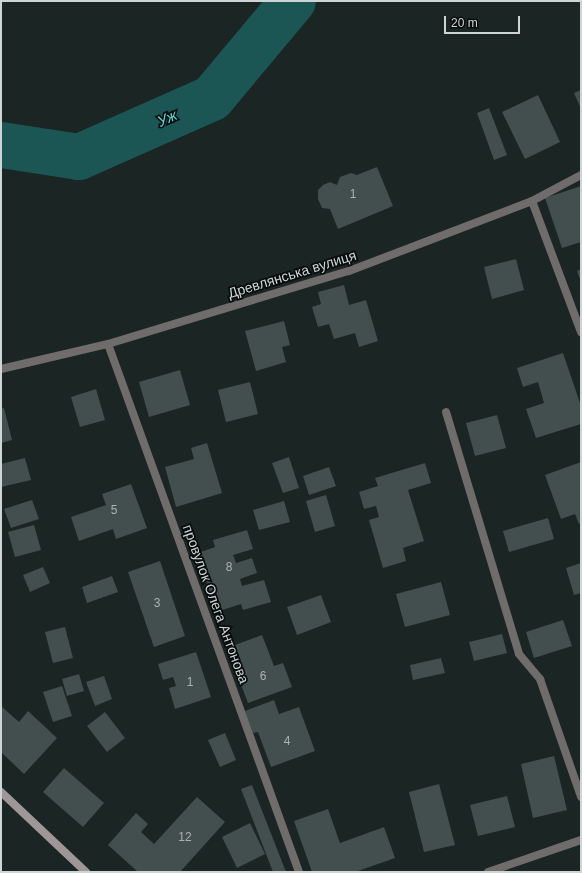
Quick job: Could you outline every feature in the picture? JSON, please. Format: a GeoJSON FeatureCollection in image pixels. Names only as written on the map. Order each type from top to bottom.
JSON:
{"type":"FeatureCollection","features":[{"type":"Feature","properties":{"kind":"street","name":"Древлянська вулиця"},"geometry":{"type":"LineString","coordinates":[[1,369],[108,344],[349,271],[532,201],[581,175]]}},
{"type":"Feature","properties":{"kind":"street"},"geometry":{"type":"LineString","coordinates":[[532,201],[581,332]]}},
{"type":"Feature","properties":{"kind":"street","name":"провулок Олега Антонова"},"geometry":{"type":"LineString","coordinates":[[108,344],[299,872]]}},
{"type":"Feature","properties":{"kind":"street"},"geometry":{"type":"LineString","coordinates":[[446,412],[519,654],[540,679],[581,797]]}},
{"type":"Feature","properties":{"kind":"street"},"geometry":{"type":"LineString","coordinates":[[1,792],[86,872]]}},
{"type":"Feature","properties":{"kind":"street"},"geometry":{"type":"LineString","coordinates":[[488,872],[581,840]]}},
{"type":"Feature","properties":{"kind":"building"},"geometry":{"type":"Polygon","coordinates":[[[581,90],[581,109],[574,93],[581,90]]]}},
{"type":"Feature","properties":{"kind":"building"},"geometry":{"type":"Polygon","coordinates":[[[538,95],[560,142],[525,159],[502,112],[538,95]]]}},
{"type":"Feature","properties":{"kind":"building"},"geometry":{"type":"Polygon","coordinates":[[[489,108],[507,155],[494,160],[477,113],[489,108]]]}},
{"type":"Feature","properties":{"kind":"building"},"geometry":{"type":"Polygon","coordinates":[[[377,167],[393,206],[338,229],[330,209],[322,208],[318,199],[318,190],[323,185],[330,182],[337,185],[340,177],[351,173],[357,175],[377,167]]]}},
{"type":"Feature","properties":{"kind":"building"},"geometry":{"type":"Polygon","coordinates":[[[581,186],[581,242],[562,248],[545,198],[581,186]]]}},
{"type":"Feature","properties":{"kind":"building"},"geometry":{"type":"Polygon","coordinates":[[[516,259],[524,290],[492,299],[484,267],[516,259]]]}},
{"type":"Feature","properties":{"kind":"building"},"geometry":{"type":"Polygon","coordinates":[[[581,269],[581,282],[577,271],[581,269]]]}},
{"type":"Feature","properties":{"kind":"building"},"geometry":{"type":"Polygon","coordinates":[[[344,285],[349,305],[366,300],[378,341],[359,347],[355,333],[334,339],[329,324],[318,327],[312,307],[321,304],[318,292],[344,285]]]}},
{"type":"Feature","properties":{"kind":"building"},"geometry":{"type":"Polygon","coordinates":[[[284,321],[290,345],[282,347],[286,362],[256,371],[245,331],[284,321]]]}},
{"type":"Feature","properties":{"kind":"building"},"geometry":{"type":"Polygon","coordinates":[[[563,353],[581,406],[581,424],[536,438],[526,409],[544,403],[538,382],[523,387],[517,368],[563,353]]]}},
{"type":"Feature","properties":{"kind":"building"},"geometry":{"type":"Polygon","coordinates":[[[180,370],[190,405],[149,417],[139,382],[180,370]]]}},
{"type":"Feature","properties":{"kind":"building"},"geometry":{"type":"Polygon","coordinates":[[[250,382],[258,414],[226,422],[218,390],[250,382]]]}},
{"type":"Feature","properties":{"kind":"building"},"geometry":{"type":"Polygon","coordinates":[[[96,389],[105,420],[80,427],[71,397],[96,389]]]}},
{"type":"Feature","properties":{"kind":"building"},"geometry":{"type":"Polygon","coordinates":[[[4,408],[12,440],[1,443],[1,409],[4,408]]]}},
{"type":"Feature","properties":{"kind":"building"},"geometry":{"type":"Polygon","coordinates":[[[497,415],[506,448],[475,456],[466,423],[497,415]]]}},
{"type":"Feature","properties":{"kind":"building"},"geometry":{"type":"Polygon","coordinates":[[[207,443],[222,493],[176,507],[165,467],[194,459],[191,448],[207,443]]]}},
{"type":"Feature","properties":{"kind":"building"},"geometry":{"type":"Polygon","coordinates":[[[289,457],[299,488],[283,493],[272,463],[289,457]]]}},
{"type":"Feature","properties":{"kind":"building"},"geometry":{"type":"Polygon","coordinates":[[[25,458],[31,480],[1,487],[1,464],[25,458]]]}},
{"type":"Feature","properties":{"kind":"building"},"geometry":{"type":"Polygon","coordinates":[[[581,462],[581,523],[579,524],[575,514],[561,519],[545,475],[581,462]]]}},
{"type":"Feature","properties":{"kind":"building"},"geometry":{"type":"Polygon","coordinates":[[[425,463],[431,483],[408,490],[424,541],[403,548],[406,561],[383,568],[369,520],[379,517],[376,506],[364,509],[359,492],[378,486],[375,478],[425,463]]]}},
{"type":"Feature","properties":{"kind":"building"},"geometry":{"type":"Polygon","coordinates":[[[329,467],[336,486],[309,495],[303,476],[329,467]]]}},
{"type":"Feature","properties":{"kind":"building"},"geometry":{"type":"Polygon","coordinates":[[[131,484],[147,528],[116,539],[113,529],[79,541],[71,517],[106,505],[102,494],[131,484]]]}},
{"type":"Feature","properties":{"kind":"building"},"geometry":{"type":"Polygon","coordinates":[[[326,495],[335,526],[315,532],[306,501],[326,495]]]}},
{"type":"Feature","properties":{"kind":"building"},"geometry":{"type":"Polygon","coordinates":[[[32,500],[39,519],[11,528],[4,509],[32,500]]]}},
{"type":"Feature","properties":{"kind":"building"},"geometry":{"type":"Polygon","coordinates":[[[284,501],[290,522],[259,530],[253,510],[284,501]]]}},
{"type":"Feature","properties":{"kind":"building"},"geometry":{"type":"Polygon","coordinates":[[[548,518],[554,539],[509,552],[503,531],[548,518]]]}},
{"type":"Feature","properties":{"kind":"building"},"geometry":{"type":"Polygon","coordinates":[[[34,525],[41,550],[15,557],[8,532],[34,525]]]}},
{"type":"Feature","properties":{"kind":"building"},"geometry":{"type":"Polygon","coordinates":[[[247,530],[253,549],[233,555],[236,563],[252,558],[257,573],[240,579],[242,586],[264,580],[271,602],[243,610],[241,604],[216,612],[198,553],[215,547],[213,540],[247,530]]]}},
{"type":"Feature","properties":{"kind":"building"},"geometry":{"type":"Polygon","coordinates":[[[160,561],[185,636],[154,647],[128,572],[160,561]]]}},
{"type":"Feature","properties":{"kind":"building"},"geometry":{"type":"Polygon","coordinates":[[[581,563],[581,593],[574,595],[566,568],[581,563]]]}},
{"type":"Feature","properties":{"kind":"building"},"geometry":{"type":"Polygon","coordinates":[[[43,567],[50,583],[30,592],[23,575],[43,567]]]}},
{"type":"Feature","properties":{"kind":"building"},"geometry":{"type":"Polygon","coordinates":[[[112,576],[118,592],[87,603],[82,587],[112,576]]]}},
{"type":"Feature","properties":{"kind":"building"},"geometry":{"type":"Polygon","coordinates":[[[441,582],[450,615],[405,627],[396,594],[441,582]]]}},
{"type":"Feature","properties":{"kind":"building"},"geometry":{"type":"Polygon","coordinates":[[[321,595],[331,622],[297,635],[287,607],[321,595]]]}},
{"type":"Feature","properties":{"kind":"building"},"geometry":{"type":"Polygon","coordinates":[[[563,620],[572,646],[534,658],[526,632],[563,620]]]}},
{"type":"Feature","properties":{"kind":"building"},"geometry":{"type":"Polygon","coordinates":[[[65,627],[73,658],[53,663],[45,632],[65,627]]]}},
{"type":"Feature","properties":{"kind":"building"},"geometry":{"type":"Polygon","coordinates":[[[502,634],[507,653],[474,661],[469,642],[502,634]]]}},
{"type":"Feature","properties":{"kind":"building"},"geometry":{"type":"Polygon","coordinates":[[[262,635],[274,666],[283,663],[292,687],[248,703],[227,648],[262,635]]]}},
{"type":"Feature","properties":{"kind":"building"},"geometry":{"type":"Polygon","coordinates":[[[196,652],[211,697],[175,709],[169,688],[176,686],[173,677],[163,680],[158,664],[196,652]]]}},
{"type":"Feature","properties":{"kind":"building"},"geometry":{"type":"Polygon","coordinates":[[[441,658],[445,673],[413,680],[410,665],[441,658]]]}},
{"type":"Feature","properties":{"kind":"building"},"geometry":{"type":"Polygon","coordinates":[[[79,674],[84,691],[67,696],[62,679],[79,674]]]}},
{"type":"Feature","properties":{"kind":"building"},"geometry":{"type":"Polygon","coordinates":[[[104,676],[112,699],[95,706],[86,682],[104,676]]]}},
{"type":"Feature","properties":{"kind":"building"},"geometry":{"type":"Polygon","coordinates":[[[62,686],[72,716],[53,722],[43,692],[62,686]]]}},
{"type":"Feature","properties":{"kind":"building"},"geometry":{"type":"Polygon","coordinates":[[[274,700],[279,714],[299,707],[315,751],[271,767],[258,732],[253,733],[245,711],[274,700]]]}},
{"type":"Feature","properties":{"kind":"building"},"geometry":{"type":"Polygon","coordinates":[[[1,706],[19,722],[28,711],[57,738],[24,774],[1,752],[1,706]]]}},
{"type":"Feature","properties":{"kind":"building"},"geometry":{"type":"Polygon","coordinates":[[[105,712],[125,738],[107,752],[87,726],[105,712]]]}},
{"type":"Feature","properties":{"kind":"building"},"geometry":{"type":"Polygon","coordinates":[[[225,733],[236,760],[220,767],[208,740],[225,733]]]}},
{"type":"Feature","properties":{"kind":"building"},"geometry":{"type":"Polygon","coordinates":[[[554,756],[567,810],[533,818],[521,764],[554,756]]]}},
{"type":"Feature","properties":{"kind":"building"},"geometry":{"type":"Polygon","coordinates":[[[64,768],[104,803],[83,827],[43,792],[64,768]]]}},
{"type":"Feature","properties":{"kind":"building"},"geometry":{"type":"Polygon","coordinates":[[[439,784],[455,845],[424,852],[409,792],[439,784]]]}},
{"type":"Feature","properties":{"kind":"building"},"geometry":{"type":"Polygon","coordinates":[[[252,785],[286,872],[273,872],[241,789],[252,785]]]}},
{"type":"Feature","properties":{"kind":"building"},"geometry":{"type":"Polygon","coordinates":[[[507,796],[515,827],[478,836],[470,805],[507,796]]]}},
{"type":"Feature","properties":{"kind":"building"},"geometry":{"type":"Polygon","coordinates":[[[197,797],[225,822],[180,872],[138,872],[108,845],[136,813],[148,824],[141,832],[154,844],[197,797]]]}},
{"type":"Feature","properties":{"kind":"building"},"geometry":{"type":"Polygon","coordinates":[[[328,809],[340,843],[384,827],[395,858],[355,872],[312,872],[294,821],[328,809]]]}},
{"type":"Feature","properties":{"kind":"building"},"geometry":{"type":"Polygon","coordinates":[[[250,823],[265,854],[237,868],[222,837],[250,823]]]}},
{"type":"Feature","properties":{"kind":"waterway","name":"Уж"},"geometry":{"type":"LineString","coordinates":[[1,145],[79,157],[212,98],[293,1]]}}]}
